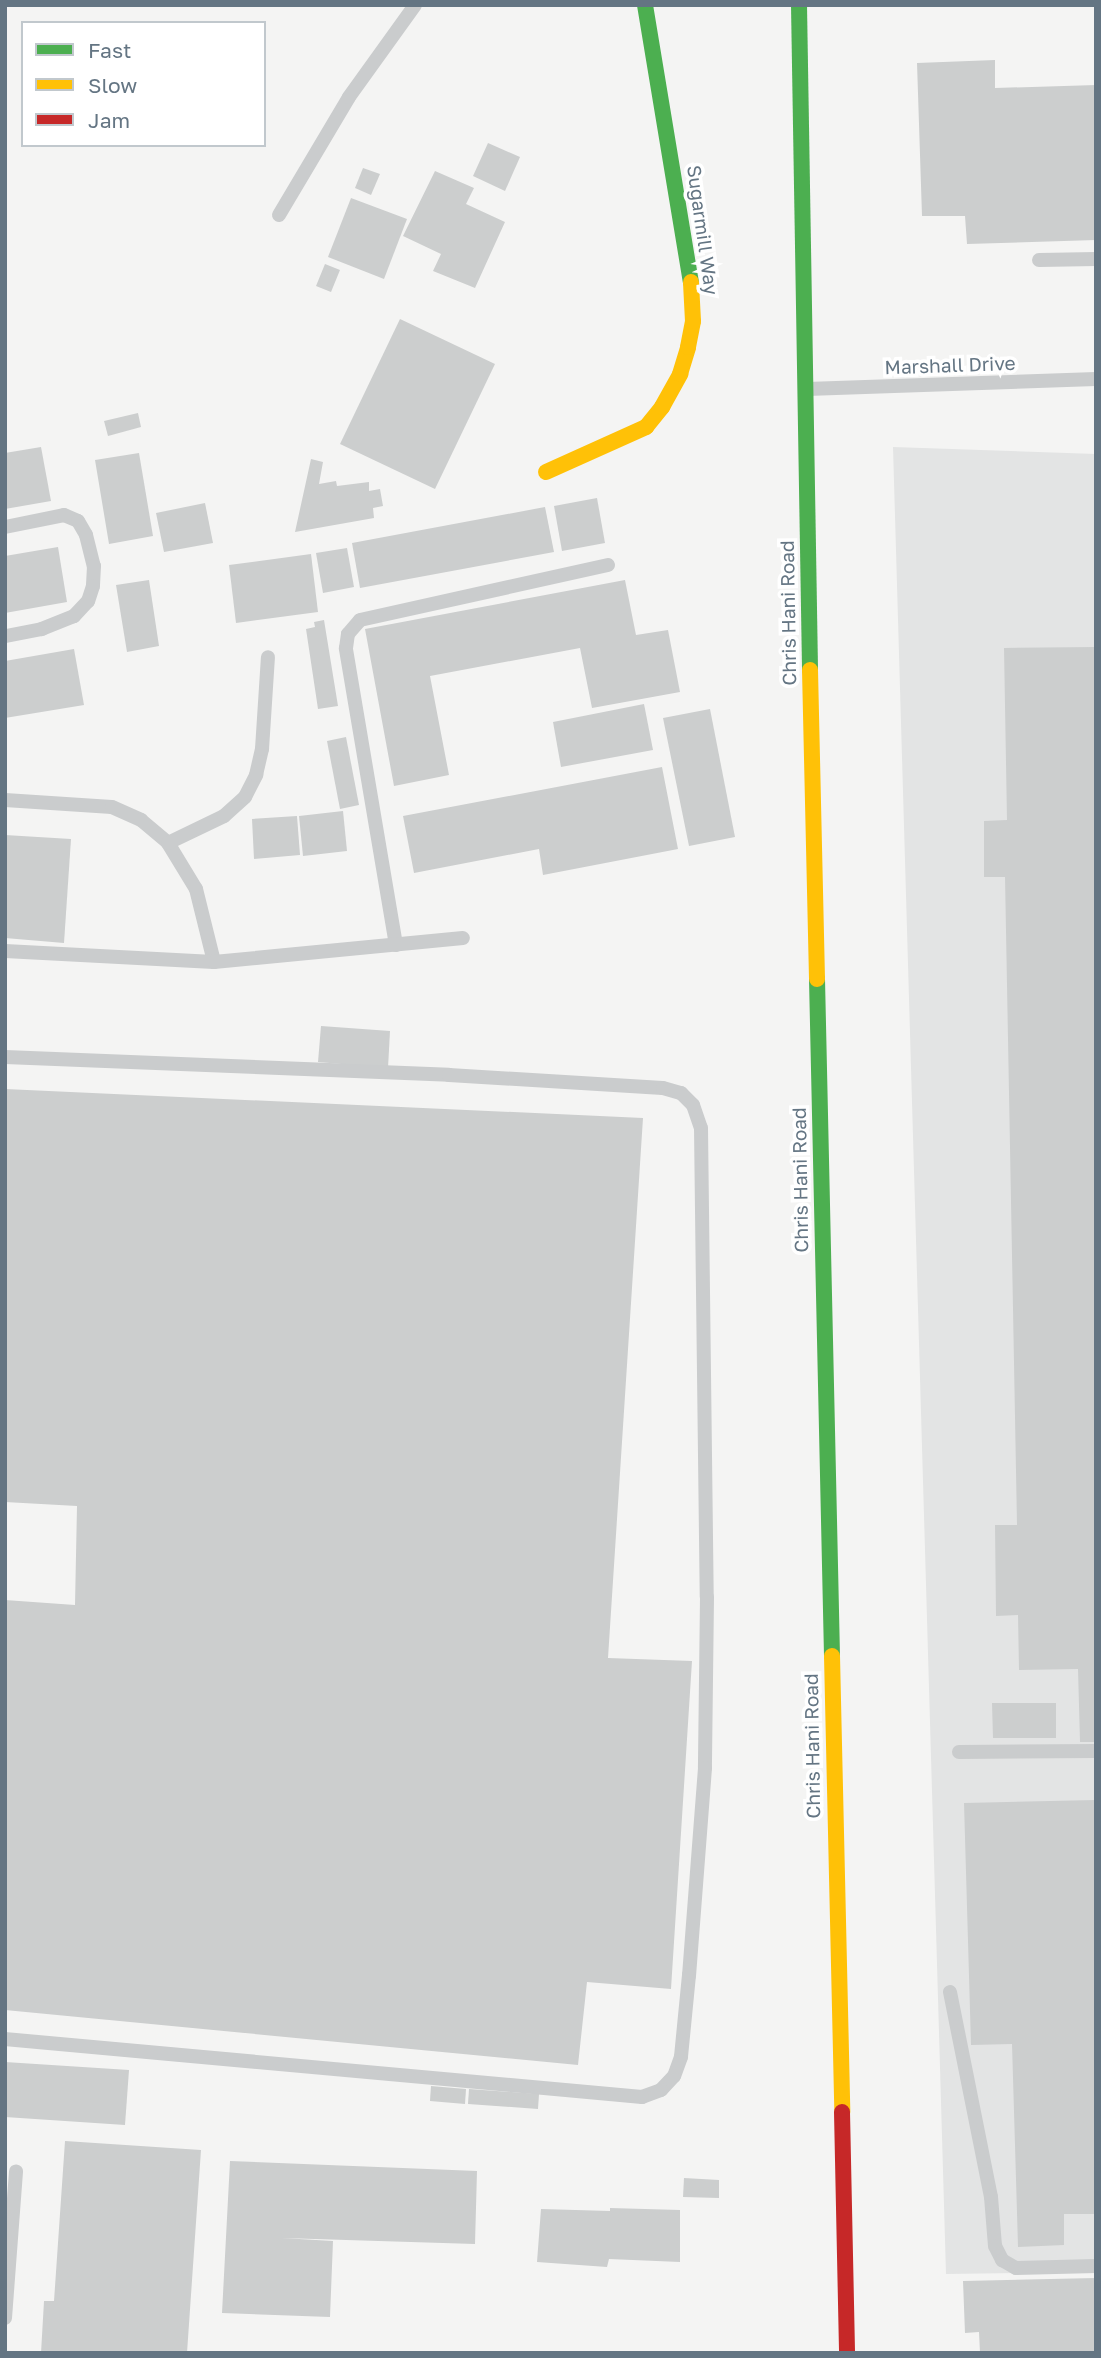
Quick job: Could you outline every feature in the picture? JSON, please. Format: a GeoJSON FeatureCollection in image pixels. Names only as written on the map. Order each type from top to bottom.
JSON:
{"type":"FeatureCollection","features":[{"type":"Feature","properties":{"kind":"main road","name":"Sugarmill Way"},"geometry":{"type":"LineString","coordinates":[[547,472],[646,427],[662,407],[680,374],[688,347],[693,321],[692,288],[645,5]]}},
{"type":"Feature","properties":{"kind":"main road","name":"Chris Hani Road"},"geometry":{"type":"LineString","coordinates":[[799,5],[847,2353]]}},
{"type":"Feature","properties":{"kind":"lane"},"geometry":{"type":"LineString","coordinates":[[279,215],[349,97],[415,5]]}},
{"type":"Feature","properties":{"kind":"lane"},"geometry":{"type":"LineString","coordinates":[[1040,260],[1096,259]]}},
{"type":"Feature","properties":{"kind":"lane","name":"Marshall Drive"},"geometry":{"type":"LineString","coordinates":[[805,389],[1096,379]]}},
{"type":"Feature","properties":{"kind":"lane"},"geometry":{"type":"LineString","coordinates":[[5,527],[64,515],[78,521],[86,535],[94,566],[93,586],[88,601],[75,617],[42,629],[5,636]]}},
{"type":"Feature","properties":{"kind":"lane"},"geometry":{"type":"LineString","coordinates":[[396,945],[346,648],[348,634],[360,620],[608,565]]}},
{"type":"Feature","properties":{"kind":"lane"},"geometry":{"type":"LineString","coordinates":[[168,843],[224,816],[245,797],[256,775],[262,749],[268,656]]}},
{"type":"Feature","properties":{"kind":"lane"},"geometry":{"type":"LineString","coordinates":[[5,800],[112,807],[141,820],[168,843],[196,889],[214,962]]}},
{"type":"Feature","properties":{"kind":"lane"},"geometry":{"type":"LineString","coordinates":[[5,951],[214,962],[463,938]]}},
{"type":"Feature","properties":{"kind":"lane"},"geometry":{"type":"LineString","coordinates":[[5,1057],[475,1077],[663,1088],[681,1093],[693,1105],[701,1128],[707,1597],[705,1768],[689,1975],[681,2057],[674,2076],[662,2090],[642,2097],[5,2039]]}},
{"type":"Feature","properties":{"kind":"lane"},"geometry":{"type":"LineString","coordinates":[[959,1752],[1096,1751]]}},
{"type":"Feature","properties":{"kind":"lane"},"geometry":{"type":"LineString","coordinates":[[950,1993],[991,2197],[995,2246],[1003,2260],[1016,2268],[1096,2266]]}},
{"type":"Feature","properties":{"kind":"lane"},"geometry":{"type":"LineString","coordinates":[[5,2318],[16,2171]]}},
{"type":"Feature","properties":{"kind":"shaded area"},"geometry":{"type":"Polygon","coordinates":[[[893,447],[1096,454],[1096,2272],[946,2274],[893,447]]]}},
{"type":"Feature","properties":{"kind":"building"},"geometry":{"type":"Polygon","coordinates":[[[995,60],[995,88],[1096,85],[1096,240],[967,244],[965,216],[922,216],[917,63],[995,60]]]}},
{"type":"Feature","properties":{"kind":"building"},"geometry":{"type":"Polygon","coordinates":[[[488,143],[520,157],[505,191],[473,176],[488,143]]]}},
{"type":"Feature","properties":{"kind":"building"},"geometry":{"type":"Polygon","coordinates":[[[363,168],[380,174],[371,195],[355,188],[363,168]]]}},
{"type":"Feature","properties":{"kind":"building"},"geometry":{"type":"Polygon","coordinates":[[[435,171],[474,188],[466,204],[505,222],[475,288],[433,271],[441,254],[403,236],[435,171]]]}},
{"type":"Feature","properties":{"kind":"building"},"geometry":{"type":"Polygon","coordinates":[[[351,198],[407,219],[384,279],[328,257],[351,198]]]}},
{"type":"Feature","properties":{"kind":"building"},"geometry":{"type":"Polygon","coordinates":[[[325,264],[340,270],[331,292],[316,286],[325,264]]]}},
{"type":"Feature","properties":{"kind":"building"},"geometry":{"type":"Polygon","coordinates":[[[400,319],[495,364],[435,489],[340,444],[400,319]]]}},
{"type":"Feature","properties":{"kind":"building"},"geometry":{"type":"Polygon","coordinates":[[[138,413],[141,427],[108,436],[104,421],[138,413]]]}},
{"type":"Feature","properties":{"kind":"building"},"geometry":{"type":"Polygon","coordinates":[[[41,447],[51,501],[5,509],[5,453],[41,447]]]}},
{"type":"Feature","properties":{"kind":"building"},"geometry":{"type":"Polygon","coordinates":[[[139,453],[153,536],[109,544],[95,460],[139,453]]]}},
{"type":"Feature","properties":{"kind":"building"},"geometry":{"type":"Polygon","coordinates":[[[311,459],[323,462],[319,484],[336,481],[337,486],[369,482],[369,491],[380,489],[383,506],[373,508],[374,518],[295,532],[311,459]]]}},
{"type":"Feature","properties":{"kind":"building"},"geometry":{"type":"Polygon","coordinates":[[[597,498],[605,543],[562,551],[554,506],[597,498]]]}},
{"type":"Feature","properties":{"kind":"building"},"geometry":{"type":"Polygon","coordinates":[[[205,503],[213,543],[164,552],[156,513],[205,503]]]}},
{"type":"Feature","properties":{"kind":"building"},"geometry":{"type":"Polygon","coordinates":[[[545,507],[554,552],[360,588],[352,543],[545,507]]]}},
{"type":"Feature","properties":{"kind":"building"},"geometry":{"type":"Polygon","coordinates":[[[58,547],[67,602],[5,613],[5,556],[58,547]]]}},
{"type":"Feature","properties":{"kind":"building"},"geometry":{"type":"Polygon","coordinates":[[[347,548],[354,587],[323,593],[316,553],[347,548]]]}},
{"type":"Feature","properties":{"kind":"building"},"geometry":{"type":"Polygon","coordinates":[[[311,554],[318,612],[236,623],[229,565],[311,554]]]}},
{"type":"Feature","properties":{"kind":"building"},"geometry":{"type":"Polygon","coordinates":[[[149,580],[159,646],[127,652],[116,585],[149,580]]]}},
{"type":"Feature","properties":{"kind":"building"},"geometry":{"type":"Polygon","coordinates":[[[625,580],[636,635],[668,630],[680,692],[592,708],[580,648],[430,676],[449,775],[394,786],[365,629],[625,580]]]}},
{"type":"Feature","properties":{"kind":"building"},"geometry":{"type":"Polygon","coordinates":[[[324,620],[338,706],[318,709],[306,629],[315,627],[314,622],[324,620]]]}},
{"type":"Feature","properties":{"kind":"building"},"geometry":{"type":"Polygon","coordinates":[[[1096,647],[1096,1742],[1080,1742],[1078,1669],[1019,1670],[1018,1615],[996,1616],[995,1525],[1017,1525],[1005,877],[984,877],[984,821],[1007,820],[1004,648],[1096,647]]]}},
{"type":"Feature","properties":{"kind":"building"},"geometry":{"type":"Polygon","coordinates":[[[74,649],[84,705],[5,718],[5,661],[74,649]]]}},
{"type":"Feature","properties":{"kind":"building"},"geometry":{"type":"Polygon","coordinates":[[[644,704],[653,750],[561,767],[553,722],[644,704]]]}},
{"type":"Feature","properties":{"kind":"building"},"geometry":{"type":"Polygon","coordinates":[[[710,709],[735,837],[689,846],[663,718],[710,709]]]}},
{"type":"Feature","properties":{"kind":"building"},"geometry":{"type":"Polygon","coordinates":[[[346,737],[359,805],[340,809],[327,741],[346,737]]]}},
{"type":"Feature","properties":{"kind":"building"},"geometry":{"type":"Polygon","coordinates":[[[662,767],[678,849],[543,875],[539,849],[414,873],[403,816],[662,767]]]}},
{"type":"Feature","properties":{"kind":"building"},"geometry":{"type":"Polygon","coordinates":[[[343,811],[347,851],[303,856],[299,816],[343,811]]]}},
{"type":"Feature","properties":{"kind":"building"},"geometry":{"type":"Polygon","coordinates":[[[297,816],[300,855],[254,859],[252,819],[297,816]]]}},
{"type":"Feature","properties":{"kind":"building"},"geometry":{"type":"Polygon","coordinates":[[[5,835],[71,839],[64,943],[5,938],[5,835]]]}},
{"type":"Feature","properties":{"kind":"building"},"geometry":{"type":"Polygon","coordinates":[[[321,1026],[390,1031],[388,1068],[318,1062],[321,1026]]]}},
{"type":"Feature","properties":{"kind":"building"},"geometry":{"type":"Polygon","coordinates":[[[5,1089],[643,1118],[608,1658],[692,1661],[671,1989],[587,1982],[578,2065],[5,2010],[5,1600],[75,1605],[77,1506],[5,1502],[5,1089]]]}},
{"type":"Feature","properties":{"kind":"building"},"geometry":{"type":"Polygon","coordinates":[[[992,1703],[1056,1703],[1056,1738],[993,1738],[992,1703]]]}},
{"type":"Feature","properties":{"kind":"building"},"geometry":{"type":"Polygon","coordinates":[[[1096,1800],[1096,2214],[1064,2214],[1064,2245],[1018,2247],[1012,2044],[971,2045],[964,1803],[1096,1800]]]}},
{"type":"Feature","properties":{"kind":"building"},"geometry":{"type":"Polygon","coordinates":[[[5,2062],[129,2070],[125,2125],[5,2117],[5,2062]]]}},
{"type":"Feature","properties":{"kind":"building"},"geometry":{"type":"Polygon","coordinates":[[[431,2086],[466,2089],[465,2104],[430,2101],[431,2086]]]}},
{"type":"Feature","properties":{"kind":"building"},"geometry":{"type":"Polygon","coordinates":[[[469,2089],[539,2094],[538,2109],[468,2104],[469,2089]]]}},
{"type":"Feature","properties":{"kind":"building"},"geometry":{"type":"Polygon","coordinates":[[[65,2141],[201,2150],[187,2353],[41,2353],[44,2301],[54,2301],[65,2141]]]}},
{"type":"Feature","properties":{"kind":"building"},"geometry":{"type":"Polygon","coordinates":[[[230,2161],[477,2171],[475,2244],[282,2238],[333,2241],[330,2317],[222,2313],[230,2161]]]}},
{"type":"Feature","properties":{"kind":"building"},"geometry":{"type":"Polygon","coordinates":[[[684,2178],[719,2180],[719,2198],[683,2197],[684,2178]]]}},
{"type":"Feature","properties":{"kind":"building"},"geometry":{"type":"Polygon","coordinates":[[[610,2208],[680,2210],[680,2262],[609,2259],[607,2267],[537,2262],[541,2209],[610,2211],[610,2208]]]}},
{"type":"Feature","properties":{"kind":"building"},"geometry":{"type":"Polygon","coordinates":[[[1096,2278],[1096,2353],[980,2353],[979,2332],[965,2333],[963,2281],[1096,2278]]]}},
{"type":"Feature","properties":{"kind":"traffic: fast"},"geometry":{"type":"LineString","coordinates":[[645,5],[691,282]]}},
{"type":"Feature","properties":{"kind":"traffic: fast"},"geometry":{"type":"LineString","coordinates":[[799,5],[810,670]]}},
{"type":"Feature","properties":{"kind":"traffic: fast"},"geometry":{"type":"LineString","coordinates":[[817,979],[832,1656]]}},
{"type":"Feature","properties":{"kind":"traffic: slow"},"geometry":{"type":"LineString","coordinates":[[546,472],[646,427],[662,407],[680,374],[688,347],[693,321],[691,282]]}},
{"type":"Feature","properties":{"kind":"traffic: slow"},"geometry":{"type":"LineString","coordinates":[[810,670],[817,979]]}},
{"type":"Feature","properties":{"kind":"traffic: slow"},"geometry":{"type":"LineString","coordinates":[[832,1656],[842,2112]]}},
{"type":"Feature","properties":{"kind":"traffic: jam"},"geometry":{"type":"LineString","coordinates":[[842,2112],[847,2353]]}}]}
